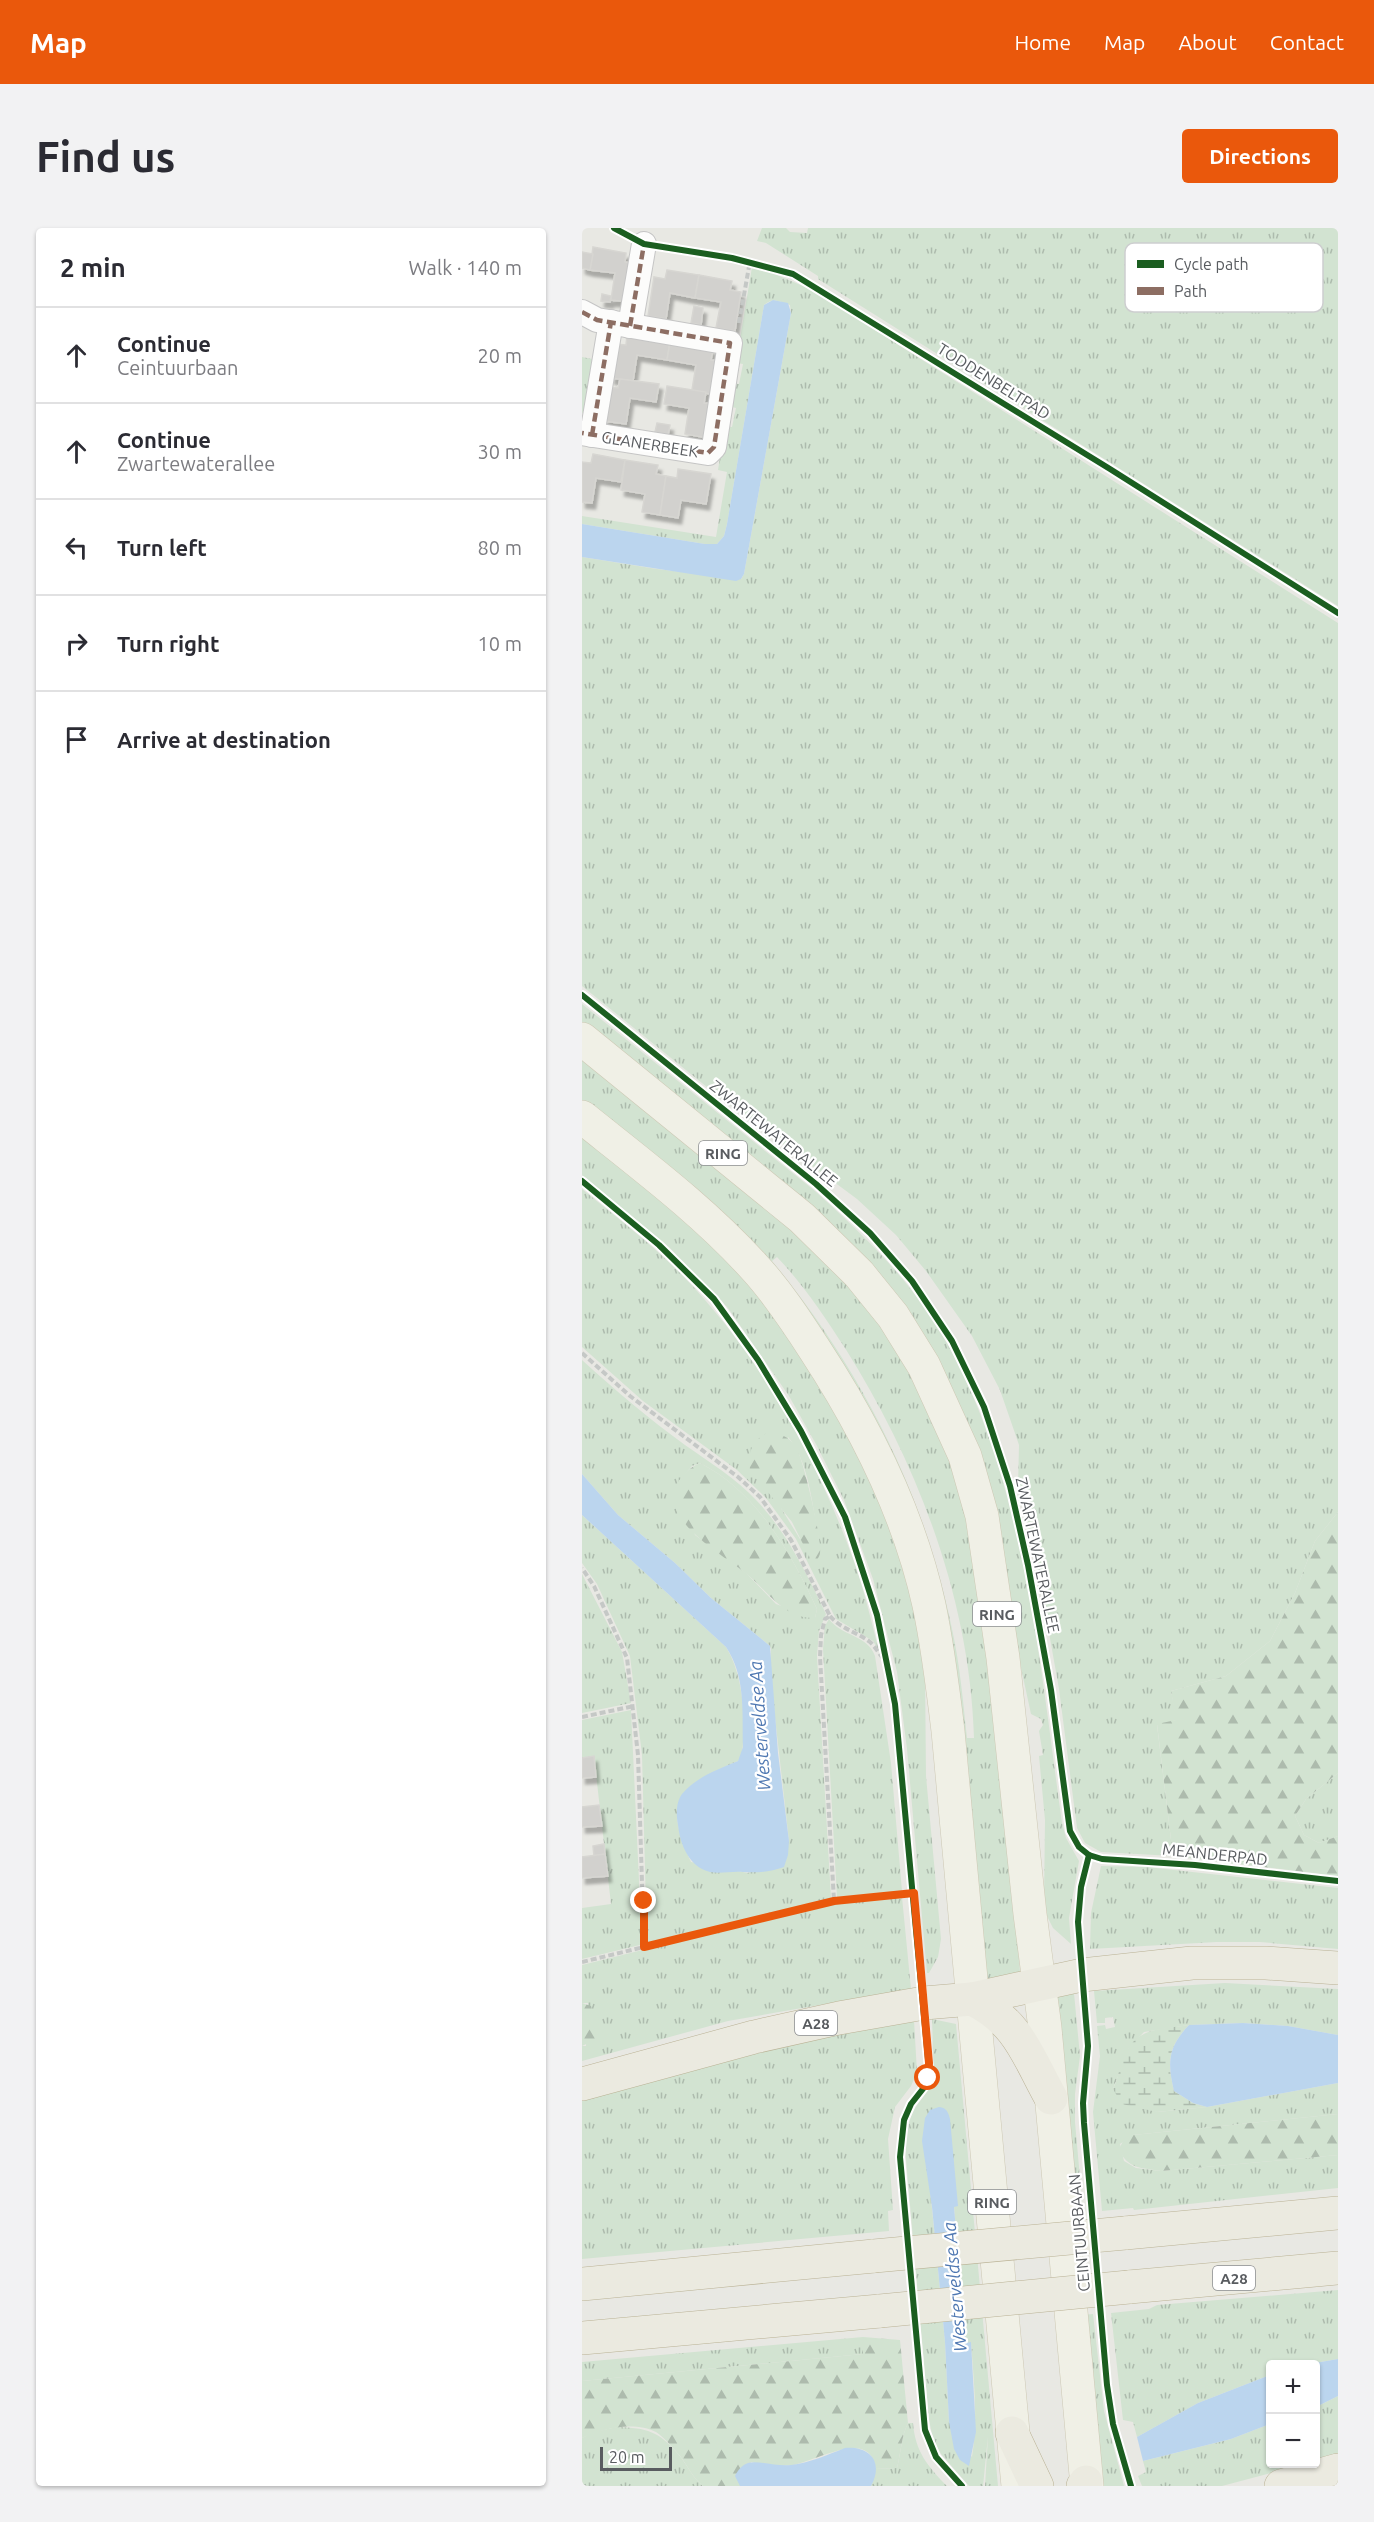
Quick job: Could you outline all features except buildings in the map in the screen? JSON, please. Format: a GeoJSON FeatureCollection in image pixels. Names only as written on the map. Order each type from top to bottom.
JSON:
{"type":"FeatureCollection","features":[{"type":"Feature","properties":{"kind":"highway","name":"A28"},"geometry":{"type":"LineString","coordinates":[[582,2084],[674,2058],[818,2023],[924,2003],[972,1999],[1082,1975],[1192,1964],[1266,1963],[1338,1968]]}},
{"type":"Feature","properties":{"kind":"highway"},"geometry":{"type":"LineString","coordinates":[[972,1999],[991,2008],[1017,2034],[1051,2098]]}},
{"type":"Feature","properties":{"kind":"highway"},"geometry":{"type":"LineString","coordinates":[[582,2284],[1338,2213]]}},
{"type":"Feature","properties":{"kind":"highway","name":"A28"},"geometry":{"type":"LineString","coordinates":[[582,2338],[1338,2268]]}},
{"type":"Feature","properties":{"kind":"highway"},"geometry":{"type":"LineString","coordinates":[[1012,2433],[1037,2486]]}},
{"type":"Feature","properties":{"kind":"highway"},"geometry":{"type":"LineString","coordinates":[[1281,2486],[1338,2470]]}},
{"type":"Feature","properties":{"kind":"main road","name":"RING"},"geometry":{"type":"LineString","coordinates":[[582,1039],[770,1191],[830,1243],[859,1274],[893,1317],[924,1366],[965,1456],[982,1516],[1003,1658],[1030,1914],[1040,1984]]}},
{"type":"Feature","properties":{"kind":"main road","name":"RING"},"geometry":{"type":"LineString","coordinates":[[582,1117],[681,1197],[757,1269],[800,1326],[837,1384],[872,1447],[918,1566],[935,1632],[948,1731],[1018,2486]]}},
{"type":"Feature","properties":{"kind":"main road","name":"CEINTUURBAAN"},"geometry":{"type":"LineString","coordinates":[[1040,1984],[1085,2485]]}},
{"type":"Feature","properties":{"kind":"street","name":"GLANERBEEK"},"geometry":{"type":"LineString","coordinates":[[645,244],[587,434],[708,453],[714,447],[730,343]]}},
{"type":"Feature","properties":{"kind":"street"},"geometry":{"type":"LineString","coordinates":[[582,312],[597,320],[730,343]]}},
{"type":"Feature","properties":{"kind":"path"},"geometry":{"type":"LineString","coordinates":[[741,260],[760,264]]}},
{"type":"Feature","properties":{"kind":"path"},"geometry":{"type":"LineString","coordinates":[[730,343],[738,331],[750,261]]}},
{"type":"Feature","properties":{"kind":"path"},"geometry":{"type":"LineString","coordinates":[[582,1353],[630,1396],[738,1477],[760,1497],[791,1540],[830,1616],[837,1624],[872,1644],[880,1657],[888,1663]]}},
{"type":"Feature","properties":{"kind":"path"},"geometry":{"type":"LineString","coordinates":[[582,1568],[594,1586],[624,1649],[634,1706],[638,1755],[644,1947]]}},
{"type":"Feature","properties":{"kind":"path"},"geometry":{"type":"LineString","coordinates":[[830,1616],[825,1619],[821,1635],[820,1657],[834,1901]]}},
{"type":"Feature","properties":{"kind":"path"},"geometry":{"type":"LineString","coordinates":[[884,1644],[890,1672]]}},
{"type":"Feature","properties":{"kind":"path"},"geometry":{"type":"LineString","coordinates":[[582,1717],[634,1706]]}},
{"type":"Feature","properties":{"kind":"path"},"geometry":{"type":"LineString","coordinates":[[913,1882],[915,1904]]}},
{"type":"Feature","properties":{"kind":"path"},"geometry":{"type":"LineString","coordinates":[[582,1962],[834,1901],[914,1893]]}},
{"type":"Feature","properties":{"kind":"green space"},"geometry":{"type":"Polygon","coordinates":[[[762,228],[786,228],[790,232],[807,233],[808,228],[1338,228],[1338,606],[818,279],[818,276],[766,243],[757,241],[762,228]]]}},
{"type":"Feature","properties":{"kind":"green space"},"geometry":{"type":"Polygon","coordinates":[[[752,267],[765,270],[810,289],[1338,623],[1338,1512],[1315,1541],[1295,1593],[1270,1641],[1226,1676],[1171,1691],[1177,1720],[1157,1725],[1173,1856],[1101,1852],[1085,1843],[1077,1828],[1059,1689],[1035,1554],[1018,1487],[1019,1445],[1000,1390],[972,1336],[926,1271],[896,1235],[857,1199],[718,1096],[582,986],[582,557],[741,579],[744,574],[791,313],[790,305],[773,300],[764,305],[727,524],[724,536],[717,544],[582,524],[582,516],[716,537],[727,472],[718,470],[725,426],[732,427],[736,408],[728,406],[732,383],[739,384],[743,364],[736,363],[752,267]]]}},
{"type":"Feature","properties":{"kind":"green space"},"geometry":{"type":"Polygon","coordinates":[[[582,357],[597,360],[589,408],[582,413],[582,357]]]}},
{"type":"Feature","properties":{"kind":"green space"},"geometry":{"type":"Polygon","coordinates":[[[582,1004],[815,1191],[846,1220],[890,1264],[917,1297],[961,1369],[986,1430],[1006,1494],[1035,1627],[1062,1823],[1066,1838],[1079,1861],[1069,1918],[1071,1944],[1053,1928],[1046,1914],[1044,1901],[1045,1820],[1039,1756],[1043,1755],[1039,1731],[1043,1725],[1041,1719],[1031,1714],[1010,1617],[948,1385],[582,1024],[582,1004]]]}},
{"type":"Feature","properties":{"kind":"green space"},"geometry":{"type":"Polygon","coordinates":[[[582,1057],[833,1265],[895,1342],[956,1473],[975,1555],[1013,1881],[1020,1972],[986,1981],[961,1749],[860,1397],[582,1102],[582,1057]],[[777,1257],[772,1261],[834,1345],[861,1389],[906,1481],[925,1529],[940,1578],[957,1656],[967,1738],[974,1738],[970,1686],[951,1585],[917,1486],[871,1392],[845,1348],[796,1278],[777,1257]]]}},
{"type":"Feature","properties":{"kind":"green space"},"geometry":{"type":"Polygon","coordinates":[[[582,1135],[723,1254],[793,1339],[868,1469],[910,1586],[925,1669],[926,1776],[941,1939],[938,1957],[929,1973],[927,1973],[907,1749],[897,1672],[873,1579],[844,1500],[789,1396],[728,1308],[669,1247],[582,1175],[582,1135]]]}},
{"type":"Feature","properties":{"kind":"green space"},"geometry":{"type":"Polygon","coordinates":[[[582,1189],[683,1276],[736,1338],[760,1372],[803,1445],[822,1483],[861,1582],[879,1651],[873,1641],[836,1619],[796,1539],[766,1498],[737,1470],[643,1401],[582,1347],[582,1189]],[[788,1437],[781,1508],[800,1539],[819,1540],[806,1472],[788,1437]]]}},
{"type":"Feature","properties":{"kind":"green space"},"geometry":{"type":"Polygon","coordinates":[[[582,1360],[645,1415],[749,1493],[768,1513],[796,1554],[826,1614],[819,1631],[817,1656],[831,1898],[647,1943],[642,1755],[630,1656],[597,1584],[582,1563],[582,1515],[726,1647],[737,1671],[744,1727],[742,1754],[738,1761],[702,1778],[690,1787],[682,1797],[678,1809],[682,1840],[691,1862],[748,1873],[789,1841],[770,1673],[771,1649],[618,1515],[582,1474],[582,1360]],[[700,1463],[692,1466],[679,1481],[695,1535],[746,1573],[776,1604],[815,1618],[817,1609],[784,1546],[755,1507],[720,1475],[700,1463]]]}},
{"type":"Feature","properties":{"kind":"green space"},"geometry":{"type":"Polygon","coordinates":[[[771,1431],[790,1440],[798,1452],[818,1532],[820,1553],[816,1562],[812,1562],[792,1522],[750,1470],[749,1458],[753,1446],[760,1437],[771,1431]]]}},
{"type":"Feature","properties":{"kind":"green space"},"geometry":{"type":"Polygon","coordinates":[[[700,1463],[739,1490],[770,1526],[807,1588],[817,1609],[815,1618],[793,1614],[784,1608],[744,1572],[695,1534],[684,1522],[676,1510],[674,1497],[677,1484],[681,1477],[700,1463]]]}},
{"type":"Feature","properties":{"kind":"green space"},"geometry":{"type":"Polygon","coordinates":[[[1338,1512],[1338,1773],[1306,1799],[1295,1816],[1304,1835],[1319,1843],[1338,1836],[1338,1876],[1173,1856],[1157,1724],[1176,1720],[1171,1691],[1226,1676],[1270,1641],[1295,1593],[1315,1541],[1338,1512]]]}},
{"type":"Feature","properties":{"kind":"green space"},"geometry":{"type":"Polygon","coordinates":[[[582,1574],[622,1652],[631,1703],[582,1713],[582,1574]]]}},
{"type":"Feature","properties":{"kind":"green space"},"geometry":{"type":"Polygon","coordinates":[[[829,1619],[840,1629],[867,1644],[875,1656],[891,1763],[902,1891],[837,1897],[823,1649],[825,1626],[829,1619]]]}},
{"type":"Feature","properties":{"kind":"green space"},"geometry":{"type":"Polygon","coordinates":[[[631,1710],[640,1945],[582,1959],[582,1908],[611,1904],[594,1757],[582,1758],[582,1720],[631,1710]]]}},
{"type":"Feature","properties":{"kind":"green space"},"geometry":{"type":"Polygon","coordinates":[[[1338,1773],[1338,1836],[1319,1843],[1304,1835],[1295,1816],[1306,1799],[1338,1773]]]}},
{"type":"Feature","properties":{"kind":"green space"},"geometry":{"type":"Polygon","coordinates":[[[1101,1866],[1147,1867],[1338,1888],[1338,1949],[1260,1942],[1217,1942],[1090,1949],[1091,1913],[1101,1866]]]}},
{"type":"Feature","properties":{"kind":"green space"},"geometry":{"type":"Polygon","coordinates":[[[902,1897],[911,1989],[728,2021],[582,2061],[582,2046],[586,2046],[588,2003],[582,2003],[582,1965],[831,1903],[902,1897]]]}},
{"type":"Feature","properties":{"kind":"green space"},"geometry":{"type":"Polygon","coordinates":[[[1225,1983],[1338,1989],[1338,2035],[1288,2026],[1243,2023],[1189,2025],[1144,2032],[1129,2048],[1113,2089],[1157,2112],[1207,2107],[1338,2083],[1338,2114],[1133,2135],[1120,2144],[1124,2161],[1136,2168],[1161,2171],[1338,2155],[1338,2188],[1134,2210],[1133,2208],[1102,2211],[1093,2112],[1100,2056],[1097,2026],[1105,2025],[1106,2029],[1115,2027],[1113,2017],[1105,2018],[1105,2023],[1097,2023],[1094,1991],[1225,1983]]]}},
{"type":"Feature","properties":{"kind":"green space"},"geometry":{"type":"Polygon","coordinates":[[[1074,1993],[1080,2056],[1075,2094],[1075,2122],[1083,2212],[1073,2213],[1054,1996],[1074,1993]]]}},
{"type":"Feature","properties":{"kind":"green space"},"geometry":{"type":"Polygon","coordinates":[[[582,2003],[591,2006],[598,2034],[597,2039],[582,2046],[582,2003]]]}},
{"type":"Feature","properties":{"kind":"green space"},"geometry":{"type":"Polygon","coordinates":[[[932,2019],[956,2024],[998,2486],[985,2486],[988,2436],[983,2486],[969,2486],[941,2454],[933,2439],[929,2420],[905,2148],[912,2114],[934,2077],[932,2019]],[[930,2188],[945,2342],[949,2422],[972,2457],[975,2428],[974,2386],[971,2343],[966,2343],[954,2206],[957,2206],[930,2188]]]}},
{"type":"Feature","properties":{"kind":"green space"},"geometry":{"type":"Polygon","coordinates":[[[914,2020],[917,2072],[911,2086],[895,2107],[888,2139],[893,2210],[888,2211],[889,2231],[582,2259],[582,2099],[771,2047],[914,2020]]]}},
{"type":"Feature","properties":{"kind":"green space"},"geometry":{"type":"Polygon","coordinates":[[[1189,2025],[1177,2041],[1171,2055],[1170,2072],[1174,2091],[1193,2103],[1207,2107],[1157,2112],[1122,2104],[1113,2089],[1128,2048],[1142,2035],[1158,2029],[1189,2025]]]}},
{"type":"Feature","properties":{"kind":"green space"},"geometry":{"type":"Polygon","coordinates":[[[1338,2114],[1338,2155],[1161,2171],[1131,2164],[1122,2156],[1119,2149],[1124,2139],[1133,2135],[1338,2114]]]}},
{"type":"Feature","properties":{"kind":"green space"},"geometry":{"type":"Polygon","coordinates":[[[1338,2290],[1338,2359],[1320,2362],[1320,2360],[1266,2360],[1266,2377],[1198,2403],[1137,2437],[1133,2422],[1123,2420],[1111,2313],[1149,2309],[1157,2305],[1338,2290]]]}},
{"type":"Feature","properties":{"kind":"green space"},"geometry":{"type":"Polygon","coordinates":[[[1093,2314],[1104,2411],[1124,2486],[1098,2486],[1082,2315],[1093,2314]]]}},
{"type":"Feature","properties":{"kind":"green space"},"geometry":{"type":"Polygon","coordinates":[[[863,2337],[863,2354],[582,2381],[582,2362],[863,2337]]]}},
{"type":"Feature","properties":{"kind":"green space"},"geometry":{"type":"Polygon","coordinates":[[[863,2337],[900,2340],[908,2423],[902,2439],[897,2468],[875,2469],[872,2457],[864,2450],[854,2448],[828,2453],[793,2465],[751,2462],[740,2486],[703,2486],[675,2450],[656,2432],[629,2426],[599,2431],[582,2438],[582,2381],[863,2354],[863,2337]]]}},
{"type":"Feature","properties":{"kind":"green space"},"geometry":{"type":"Polygon","coordinates":[[[1338,2396],[1338,2454],[1320,2460],[1320,2414],[1320,2405],[1338,2396]]]}},
{"type":"Feature","properties":{"kind":"green space"},"geometry":{"type":"Polygon","coordinates":[[[908,2423],[913,2423],[916,2442],[924,2458],[947,2486],[871,2486],[875,2469],[897,2468],[902,2439],[908,2423]]]}},
{"type":"Feature","properties":{"kind":"green space"},"geometry":{"type":"Polygon","coordinates":[[[1266,2426],[1266,2468],[1290,2468],[1222,2486],[1142,2486],[1138,2476],[1146,2472],[1143,2461],[1231,2439],[1266,2426]]]}},
{"type":"Feature","properties":{"kind":"green space"},"geometry":{"type":"Polygon","coordinates":[[[617,2427],[637,2428],[659,2436],[679,2455],[703,2486],[582,2486],[582,2438],[593,2432],[617,2427]]]}},
{"type":"Feature","properties":{"kind":"water"},"geometry":{"type":"Polygon","coordinates":[[[773,300],[788,303],[791,313],[744,574],[741,579],[736,581],[582,557],[582,524],[705,544],[717,544],[724,536],[764,305],[773,300]]]}},
{"type":"Feature","properties":{"kind":"water","name":"Westerveldse Aa"},"geometry":{"type":"Polygon","coordinates":[[[582,1474],[618,1515],[675,1563],[711,1598],[770,1646],[778,1753],[789,1841],[784,1867],[758,1872],[714,1873],[696,1865],[683,1847],[677,1821],[680,1797],[701,1778],[738,1761],[743,1747],[742,1695],[737,1670],[726,1647],[582,1515],[582,1474]]]}},
{"type":"Feature","properties":{"kind":"water"},"geometry":{"type":"Polygon","coordinates":[[[1243,2023],[1288,2026],[1338,2035],[1338,2083],[1207,2107],[1193,2103],[1174,2091],[1170,2072],[1171,2055],[1177,2041],[1189,2025],[1243,2023]]]}},
{"type":"Feature","properties":{"kind":"water","name":"Westerveldse Aa"},"geometry":{"type":"Polygon","coordinates":[[[939,2107],[947,2111],[950,2119],[958,2206],[954,2207],[966,2343],[971,2342],[976,2432],[969,2466],[960,2460],[954,2449],[949,2422],[945,2342],[932,2207],[922,2141],[925,2118],[930,2110],[939,2107]]]}},
{"type":"Feature","properties":{"kind":"water"},"geometry":{"type":"Polygon","coordinates":[[[1338,2359],[1338,2396],[1320,2405],[1320,2362],[1338,2359]]]}},
{"type":"Feature","properties":{"kind":"water"},"geometry":{"type":"Polygon","coordinates":[[[1266,2377],[1266,2426],[1231,2439],[1143,2461],[1137,2437],[1198,2403],[1266,2377]]]}},
{"type":"Feature","properties":{"kind":"water"},"geometry":{"type":"Polygon","coordinates":[[[845,2448],[861,2450],[872,2457],[876,2470],[871,2486],[740,2486],[735,2476],[740,2468],[748,2463],[798,2464],[845,2448]]]}},
{"type":"Feature","properties":{"kind":"marked path"},"geometry":{"type":"LineString","coordinates":[[630,326],[644,244]]}},
{"type":"Feature","properties":{"kind":"marked path"},"geometry":{"type":"LineString","coordinates":[[582,312],[597,320],[730,343],[714,447],[708,453],[582,433]]}},
{"type":"Feature","properties":{"kind":"marked path"},"geometry":{"type":"LineString","coordinates":[[592,435],[611,322]]}},
{"type":"Feature","properties":{"kind":"cycle path","name":"TODDENBELTPAD"},"geometry":{"type":"LineString","coordinates":[[614,228],[644,244],[732,258],[793,274],[1110,469],[1338,613]]}},
{"type":"Feature","properties":{"kind":"cycle path","name":"ZWARTEWATERALLEE"},"geometry":{"type":"LineString","coordinates":[[582,995],[816,1184],[870,1233],[912,1281],[952,1341],[984,1407],[1010,1486],[1028,1565],[1051,1690],[1070,1831],[1079,1847],[1089,1855],[1102,1859],[1195,1865],[1338,1881]]}},
{"type":"Feature","properties":{"kind":"cycle path"},"geometry":{"type":"LineString","coordinates":[[582,1181],[659,1245],[714,1299],[758,1360],[801,1431],[845,1517],[877,1615],[895,1704],[929,2070],[926,2085],[911,2104],[904,2120],[900,2157],[925,2430],[936,2457],[962,2486]]}},
{"type":"Feature","properties":{"kind":"cycle path"},"geometry":{"type":"LineString","coordinates":[[1089,1855],[1081,1887],[1078,1922],[1088,2046],[1083,2103],[1084,2123],[1107,2385],[1113,2424],[1131,2486]]}},
{"type":"Feature","properties":{"kind":"route"},"geometry":{"type":"LineString","coordinates":[[644,1901],[644,1947],[834,1901],[914,1893],[929,2063],[928,2078]]}}]}
